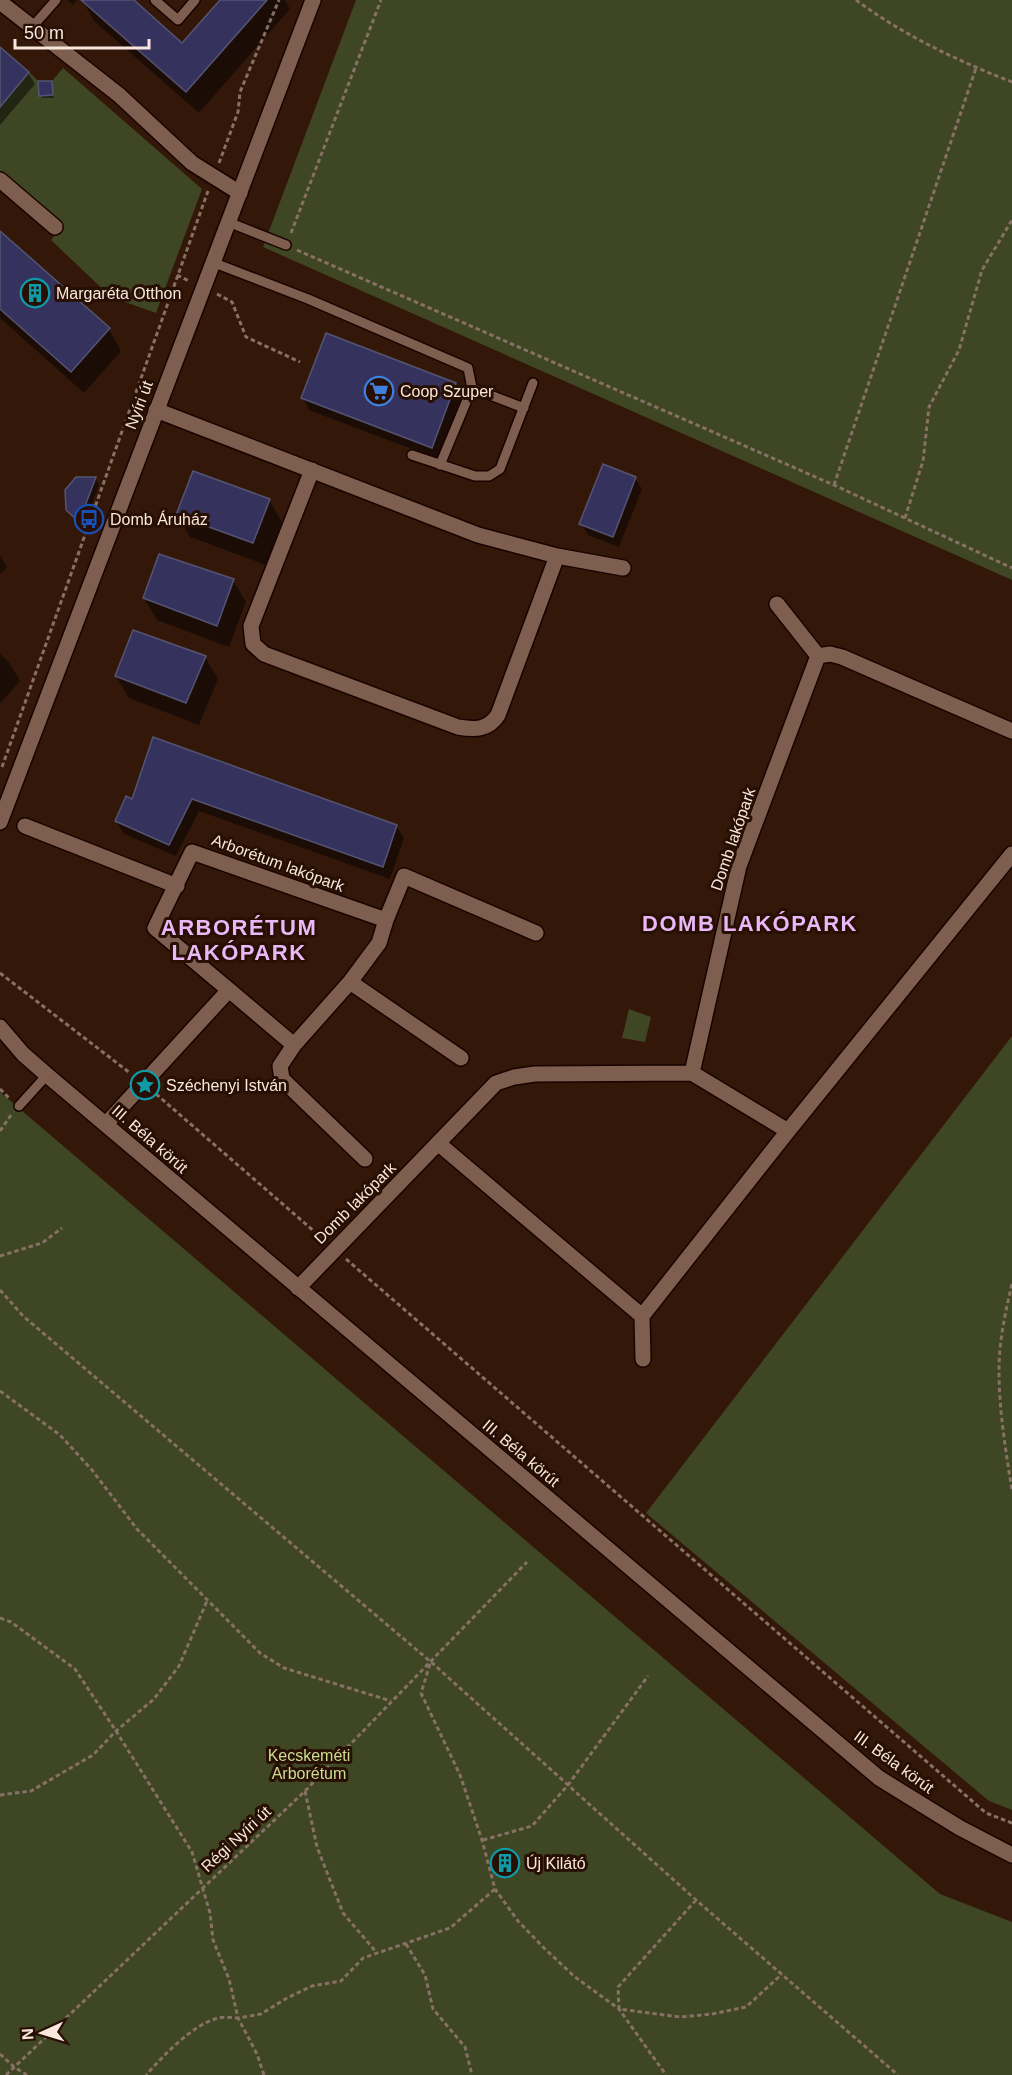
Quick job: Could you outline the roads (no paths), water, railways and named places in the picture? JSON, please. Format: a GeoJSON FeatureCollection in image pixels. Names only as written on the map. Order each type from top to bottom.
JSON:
{"type":"FeatureCollection","features":[{"type":"Feature","properties":{"kind":"street","name":"Nyíri út"},"geometry":{"type":"LineString","coordinates":[[0,822],[313,0]]}},
{"type":"Feature","properties":{"kind":"street"},"geometry":{"type":"LineString","coordinates":[[0,2],[119,95],[192,163],[240,193]]}},
{"type":"Feature","properties":{"kind":"street"},"geometry":{"type":"LineString","coordinates":[[0,180],[55,227]]}},
{"type":"Feature","properties":{"kind":"street"},"geometry":{"type":"LineString","coordinates":[[156,410],[478,535],[557,556],[623,568]]}},
{"type":"Feature","properties":{"kind":"street"},"geometry":{"type":"LineString","coordinates":[[312,470],[251,626],[253,645],[264,654],[458,728],[485,727],[498,715],[557,556]]}},
{"type":"Feature","properties":{"kind":"street"},"geometry":{"type":"LineString","coordinates":[[777,604],[818,656],[830,654],[842,657],[1012,731]]}},
{"type":"Feature","properties":{"kind":"street","name":"Domb lakópark"},"geometry":{"type":"LineString","coordinates":[[298,1288],[496,1083],[535,1074],[692,1073],[739,866],[818,656]]}},
{"type":"Feature","properties":{"kind":"street"},"geometry":{"type":"LineString","coordinates":[[24,826],[177,886]]}},
{"type":"Feature","properties":{"kind":"street","name":"Arborétum lakópark"},"geometry":{"type":"LineString","coordinates":[[294,1045],[155,928],[192,852],[386,920]]}},
{"type":"Feature","properties":{"kind":"street"},"geometry":{"type":"LineString","coordinates":[[643,1359],[642,1316],[1012,854]]}},
{"type":"Feature","properties":{"kind":"street"},"geometry":{"type":"LineString","coordinates":[[365,1159],[282,1079],[280,1066],[294,1045],[350,982],[379,943],[404,876],[537,933]]}},
{"type":"Feature","properties":{"kind":"street"},"geometry":{"type":"LineString","coordinates":[[350,982],[461,1058]]}},
{"type":"Feature","properties":{"kind":"street"},"geometry":{"type":"LineString","coordinates":[[106,1125],[229,990]]}},
{"type":"Feature","properties":{"kind":"street","name":"III. Béla körút"},"geometry":{"type":"LineString","coordinates":[[0,1027],[23,1054],[47,1075],[879,1778],[960,1828],[1012,1855]]}},
{"type":"Feature","properties":{"kind":"street","name":"III. Béla körút"},"geometry":{"type":"LineString","coordinates":[[0,1040],[23,1054]]}},
{"type":"Feature","properties":{"kind":"street"},"geometry":{"type":"LineString","coordinates":[[692,1073],[788,1131]]}},
{"type":"Feature","properties":{"kind":"street"},"geometry":{"type":"LineString","coordinates":[[439,1144],[642,1316]]}},
{"type":"Feature","properties":{"kind":"lane"},"geometry":{"type":"LineString","coordinates":[[33,26],[57,0]]}},
{"type":"Feature","properties":{"kind":"lane"},"geometry":{"type":"LineString","coordinates":[[155,0],[178,20],[195,0]]}},
{"type":"Feature","properties":{"kind":"lane"},"geometry":{"type":"LineString","coordinates":[[228,222],[286,245]]}},
{"type":"Feature","properties":{"kind":"lane"},"geometry":{"type":"LineString","coordinates":[[212,262],[308,299],[468,368],[472,388],[440,465]]}},
{"type":"Feature","properties":{"kind":"lane"},"geometry":{"type":"LineString","coordinates":[[412,455],[475,477],[495,473],[505,461],[533,383]]}},
{"type":"Feature","properties":{"kind":"lane"},"geometry":{"type":"LineString","coordinates":[[472,388],[524,408]]}},
{"type":"Feature","properties":{"kind":"lane"},"geometry":{"type":"LineString","coordinates":[[18,1106],[47,1075]]}},
{"type":"Feature","properties":{"kind":"place","name":"Margaréta Otthon"},"geometry":{"type":"Point","coordinates":[35,293]}},
{"type":"Feature","properties":{"kind":"place","name":"Coop Szuper"},"geometry":{"type":"Point","coordinates":[379,391]}},
{"type":"Feature","properties":{"kind":"place","name":"Domb Áruház"},"geometry":{"type":"Point","coordinates":[89,519]}},
{"type":"Feature","properties":{"kind":"place","name":"Széchenyi István"},"geometry":{"type":"Point","coordinates":[145,1085]}},
{"type":"Feature","properties":{"kind":"place","name":"Új Kilátó"},"geometry":{"type":"Point","coordinates":[505,1863]}},
{"type":"Feature","properties":{"kind":"district","name":"DOMB LAKÓPARK"},"geometry":{"type":"Point","coordinates":[750,923]}},
{"type":"Feature","properties":{"kind":"district","name":"ARBORÉTUM LAKÓPARK"},"geometry":{"type":"Point","coordinates":[239,940]}},
{"type":"Feature","properties":{"kind":"park label","name":"Kecskeméti Arborétum"},"geometry":{"type":"Point","coordinates":[309,1764]}}]}
